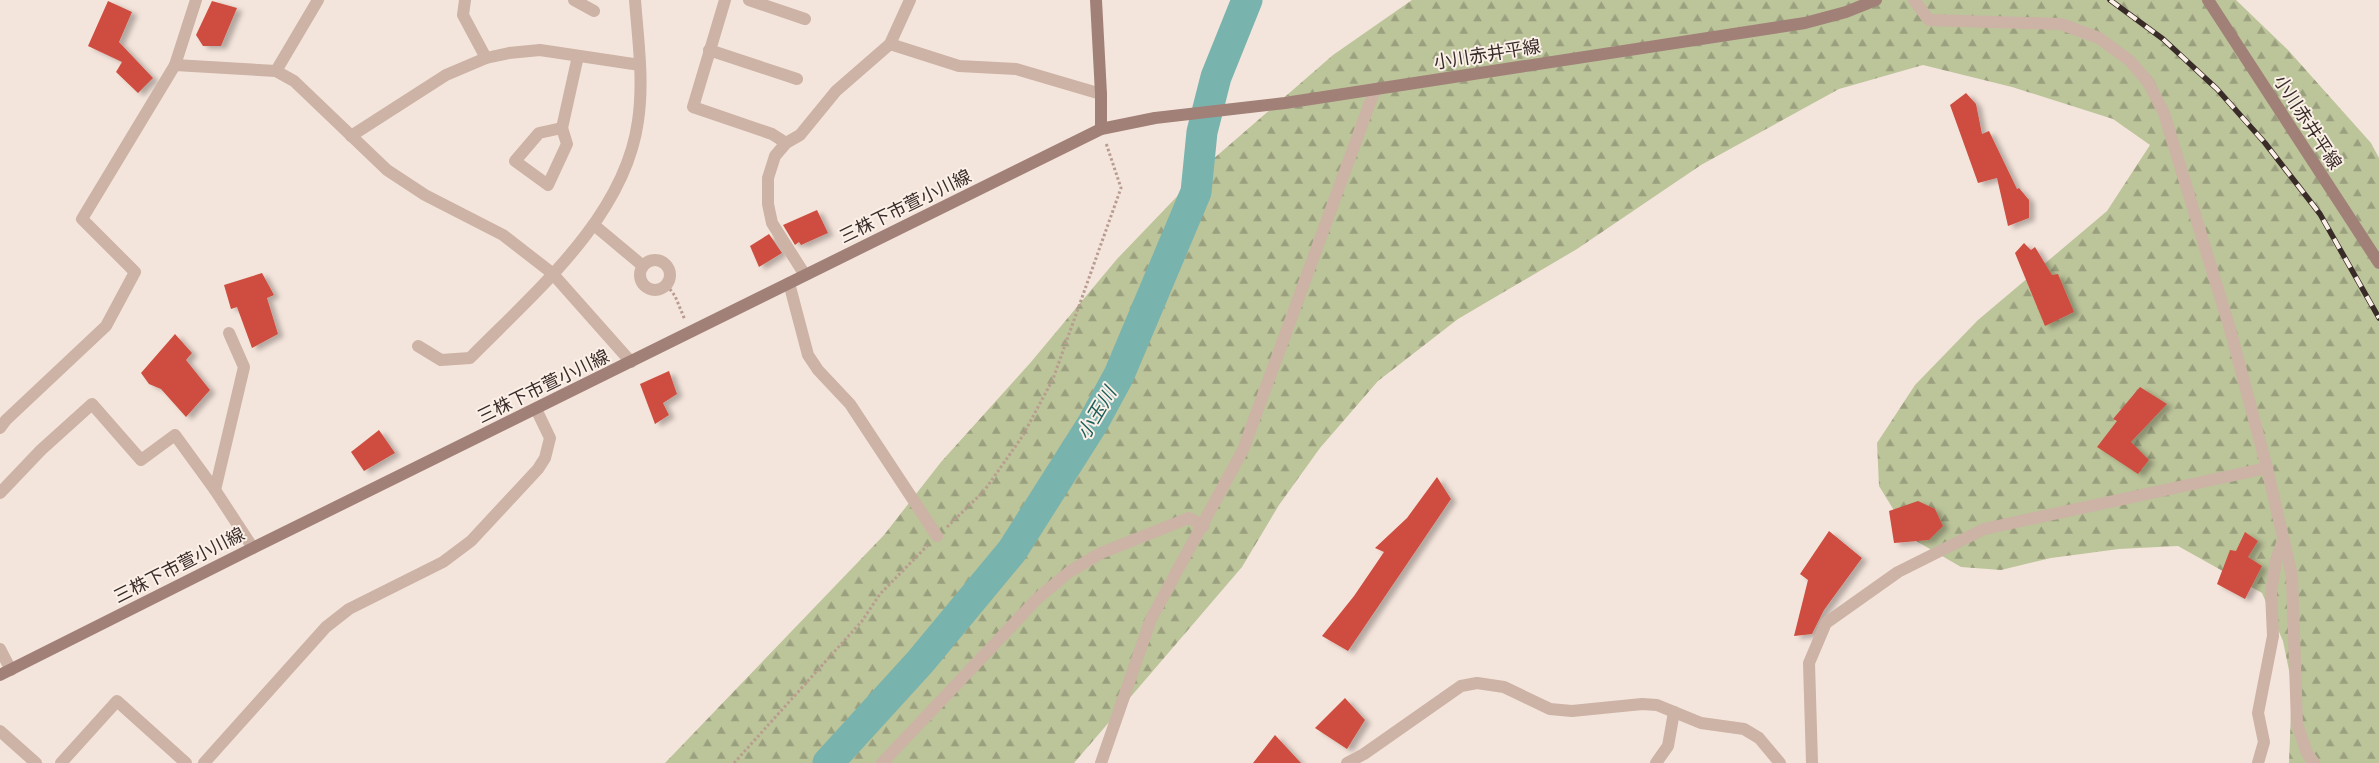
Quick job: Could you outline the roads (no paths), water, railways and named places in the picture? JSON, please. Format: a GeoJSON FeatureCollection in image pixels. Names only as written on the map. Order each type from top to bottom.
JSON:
{"type":"FeatureCollection","features":[{"type":"Feature","properties":{"kind":"main road"},"geometry":{"type":"LineString","coordinates":[[1096,0],[1102,94],[1101,129]]}},
{"type":"Feature","properties":{"kind":"main road","name":"小川赤井平線"},"geometry":{"type":"LineString","coordinates":[[1101,129],[1155,118],[1285,103],[1805,23],[1846,12],[1876,0]]}},
{"type":"Feature","properties":{"kind":"main road","name":"小川赤井平線"},"geometry":{"type":"LineString","coordinates":[[2208,0],[2379,263]]}},
{"type":"Feature","properties":{"kind":"main road","name":"三株下市萱小川線"},"geometry":{"type":"LineString","coordinates":[[6,673],[252,548],[1101,129]]}},
{"type":"Feature","properties":{"kind":"street"},"geometry":{"type":"LineString","coordinates":[[0,428],[6,420],[106,326],[135,272],[82,219],[175,65],[196,0]]}},
{"type":"Feature","properties":{"kind":"street"},"geometry":{"type":"LineString","coordinates":[[276,71],[318,0]]}},
{"type":"Feature","properties":{"kind":"street"},"geometry":{"type":"LineString","coordinates":[[465,0],[463,15],[486,58]]}},
{"type":"Feature","properties":{"kind":"street"},"geometry":{"type":"LineString","coordinates":[[574,0],[594,11]]}},
{"type":"Feature","properties":{"kind":"street"},"geometry":{"type":"LineString","coordinates":[[418,346],[441,360],[470,358],[552,273],[594,225],[609,203],[632,151],[638,123],[641,95],[635,0]]}},
{"type":"Feature","properties":{"kind":"street"},"geometry":{"type":"LineString","coordinates":[[725,0],[693,107],[772,134],[786,143]]}},
{"type":"Feature","properties":{"kind":"street"},"geometry":{"type":"LineString","coordinates":[[750,0],[805,19]]}},
{"type":"Feature","properties":{"kind":"street"},"geometry":{"type":"LineString","coordinates":[[805,275],[772,223],[768,204],[768,178],[775,156],[786,143],[800,135],[836,91],[890,44],[910,0]]}},
{"type":"Feature","properties":{"kind":"street"},"geometry":{"type":"LineString","coordinates":[[1914,0],[1929,20],[2061,24],[2099,38],[2130,61],[2148,82],[2164,113],[2230,329],[2267,468],[2292,576],[2297,724],[2307,753],[2314,763]]}},
{"type":"Feature","properties":{"kind":"street"},"geometry":{"type":"LineString","coordinates":[[890,44],[959,66],[1016,68],[1102,94]]}},
{"type":"Feature","properties":{"kind":"street"},"geometry":{"type":"LineString","coordinates":[[351,136],[446,75],[486,58],[509,53],[540,50],[640,65]]}},
{"type":"Feature","properties":{"kind":"street"},"geometry":{"type":"LineString","coordinates":[[709,50],[797,79]]}},
{"type":"Feature","properties":{"kind":"street"},"geometry":{"type":"LineString","coordinates":[[562,128],[539,133],[515,161],[548,186],[567,144],[562,128],[578,56]]}},
{"type":"Feature","properties":{"kind":"street"},"geometry":{"type":"LineString","coordinates":[[175,65],[276,71],[294,81],[387,170],[425,195],[503,235],[552,273],[631,362]]}},
{"type":"Feature","properties":{"kind":"street"},"geometry":{"type":"LineString","coordinates":[[1101,763],[1152,619],[1204,526],[1243,450],[1375,89]]}},
{"type":"Feature","properties":{"kind":"street"},"geometry":{"type":"LineString","coordinates":[[594,225],[643,266]]}},
{"type":"Feature","properties":{"kind":"street"},"geometry":{"type":"LineString","coordinates":[[652,260],[657,260],[667,265],[670,275],[667,285],[652,291],[643,286],[639,276],[643,266],[652,260]]}},
{"type":"Feature","properties":{"kind":"street"},"geometry":{"type":"LineString","coordinates":[[789,283],[808,356],[818,370],[850,404],[937,536]]}},
{"type":"Feature","properties":{"kind":"street"},"geometry":{"type":"LineString","coordinates":[[215,490],[244,367],[229,333]]}},
{"type":"Feature","properties":{"kind":"street"},"geometry":{"type":"LineString","coordinates":[[0,493],[41,450],[92,404],[142,460],[174,435],[215,490],[252,548]]}},
{"type":"Feature","properties":{"kind":"street"},"geometry":{"type":"LineString","coordinates":[[204,763],[326,627],[349,609],[443,562],[471,541],[538,469],[545,458],[550,438],[536,409]]}},
{"type":"Feature","properties":{"kind":"street"},"geometry":{"type":"LineString","coordinates":[[1812,763],[1809,663],[1826,623],[1898,572],[1984,529],[2267,468]]}},
{"type":"Feature","properties":{"kind":"street"},"geometry":{"type":"LineString","coordinates":[[882,763],[1038,598],[1069,572],[1101,553],[1189,518],[1204,526]]}},
{"type":"Feature","properties":{"kind":"street"},"geometry":{"type":"LineString","coordinates":[[2258,763],[2264,742],[2258,713],[2272,636],[2271,593],[2276,561],[2284,539]]}},
{"type":"Feature","properties":{"kind":"street"},"geometry":{"type":"LineString","coordinates":[[0,649],[6,673]]}},
{"type":"Feature","properties":{"kind":"street"},"geometry":{"type":"LineString","coordinates":[[1347,763],[1364,754],[1461,686],[1477,683],[1504,687],[1550,709],[1572,710],[1642,704],[1657,706],[1701,723],[1744,729],[1759,738],[1780,763]]}},
{"type":"Feature","properties":{"kind":"street"},"geometry":{"type":"LineString","coordinates":[[61,763],[117,701],[186,763]]}},
{"type":"Feature","properties":{"kind":"street"},"geometry":{"type":"LineString","coordinates":[[1656,763],[1668,746],[1674,712]]}},
{"type":"Feature","properties":{"kind":"street"},"geometry":{"type":"LineString","coordinates":[[0,731],[6,744],[36,763]]}},
{"type":"Feature","properties":{"kind":"waterway","name":"小玉川"},"geometry":{"type":"LineString","coordinates":[[828,763],[920,662],[1012,551],[1093,423],[1119,375],[1196,192],[1202,132],[1216,77],[1247,0]]}},
{"type":"Feature","properties":{"kind":"railway"},"geometry":{"type":"LineString","coordinates":[[2110,0],[2163,39],[2217,89],[2265,143],[2320,214],[2379,318]]}}]}
